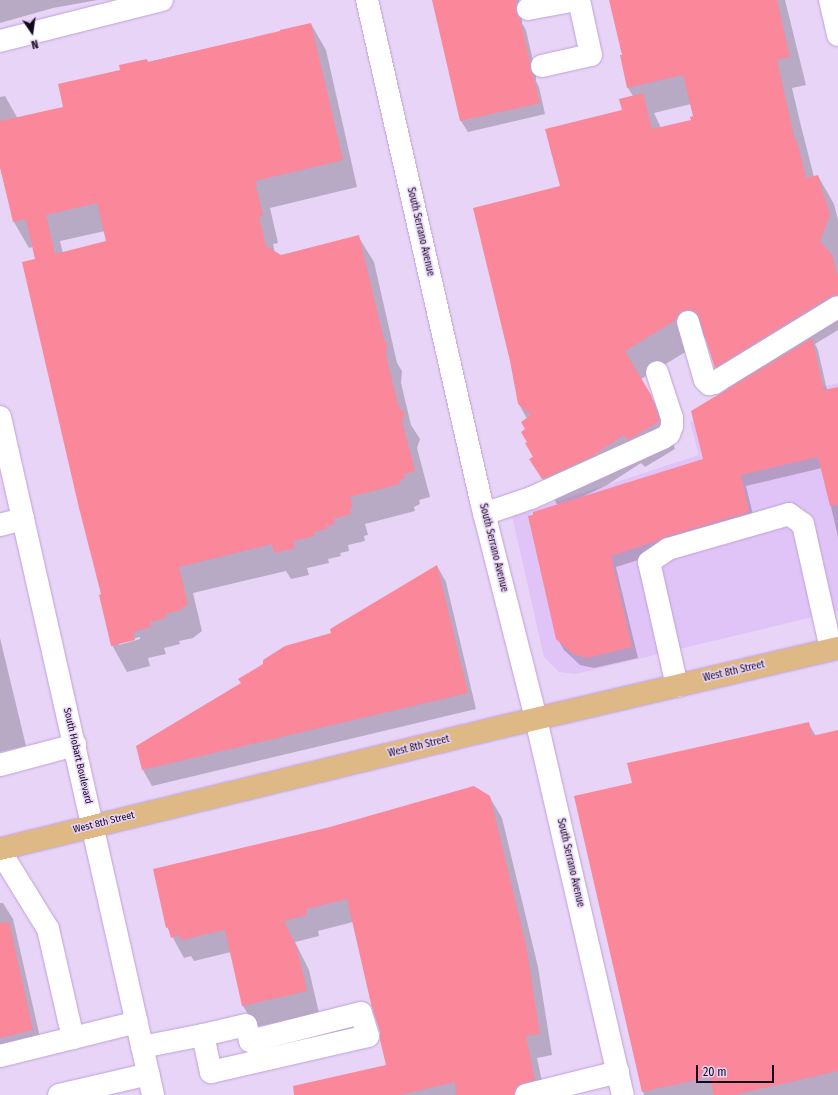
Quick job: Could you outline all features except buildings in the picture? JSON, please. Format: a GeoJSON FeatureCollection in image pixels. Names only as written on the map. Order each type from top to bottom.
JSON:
{"type":"FeatureCollection","features":[{"type":"Feature","properties":{"kind":"main road","name":"West 8th Street"},"geometry":{"type":"LineString","coordinates":[[0,850],[93,825],[834,649]]}},
{"type":"Feature","properties":{"kind":"street"},"geometry":{"type":"LineString","coordinates":[[0,41],[131,4],[162,0]]}},
{"type":"Feature","properties":{"kind":"street","name":"South Serrano Avenue"},"geometry":{"type":"LineString","coordinates":[[367,0],[484,514],[536,719],[623,1095]]}},
{"type":"Feature","properties":{"kind":"street"},"geometry":{"type":"LineString","coordinates":[[528,9],[578,0],[591,55],[542,66]]}},
{"type":"Feature","properties":{"kind":"street"},"geometry":{"type":"LineString","coordinates":[[830,0],[838,35]]}},
{"type":"Feature","properties":{"kind":"street"},"geometry":{"type":"LineString","coordinates":[[688,322],[705,380],[709,384],[714,384],[838,307]]}},
{"type":"Feature","properties":{"kind":"street"},"geometry":{"type":"LineString","coordinates":[[484,514],[531,498],[669,434],[672,426],[672,418],[657,372]]}},
{"type":"Feature","properties":{"kind":"street","name":"South Hobart Boulevard"},"geometry":{"type":"LineString","coordinates":[[0,417],[151,1085]]}},
{"type":"Feature","properties":{"kind":"street"},"geometry":{"type":"LineString","coordinates":[[677,686],[649,562],[668,549],[789,514],[803,524],[834,649]]}},
{"type":"Feature","properties":{"kind":"street"},"geometry":{"type":"LineString","coordinates":[[0,525],[23,519]]}},
{"type":"Feature","properties":{"kind":"street"},"geometry":{"type":"LineString","coordinates":[[0,765],[75,745]]}},
{"type":"Feature","properties":{"kind":"street"},"geometry":{"type":"LineString","coordinates":[[0,850],[48,929],[73,1038]]}},
{"type":"Feature","properties":{"kind":"street"},"geometry":{"type":"LineString","coordinates":[[142,1047],[246,1025],[250,1041],[361,1013],[368,1036],[211,1072],[203,1035]]}},
{"type":"Feature","properties":{"kind":"street"},"geometry":{"type":"LineString","coordinates":[[0,1056],[137,1022]]}},
{"type":"Feature","properties":{"kind":"street"},"geometry":{"type":"LineString","coordinates":[[526,1095],[618,1072]]}},
{"type":"Feature","properties":{"kind":"street"},"geometry":{"type":"LineString","coordinates":[[59,1095],[151,1085]]}},
{"type":"Feature","properties":{"kind":"shaded area"},"geometry":{"type":"Polygon","coordinates":[[[838,383],[838,611],[576,674],[559,672],[544,657],[512,516],[699,455],[690,422],[838,383]]]}}]}
